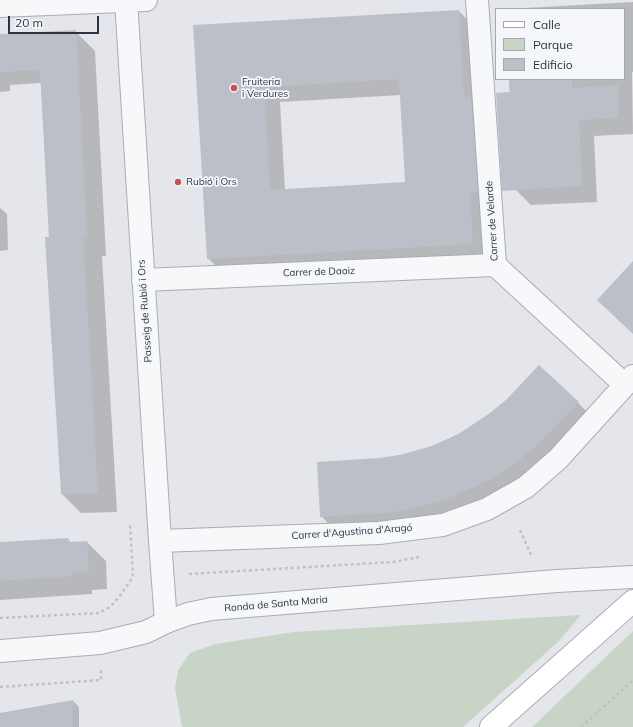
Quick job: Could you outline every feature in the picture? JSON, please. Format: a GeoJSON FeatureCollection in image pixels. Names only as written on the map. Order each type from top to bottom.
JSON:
{"type":"FeatureCollection","features":[{"type":"Feature","properties":{"kind":"main road"},"geometry":{"type":"LineString","coordinates":[[491,727],[633,601]]}},
{"type":"Feature","properties":{"kind":"street"},"geometry":{"type":"LineString","coordinates":[[0,6],[132,0]]}},
{"type":"Feature","properties":{"kind":"street","name":"Passeig de Rubió i Ors"},"geometry":{"type":"LineString","coordinates":[[132,0],[143,280],[166,622]]}},
{"type":"Feature","properties":{"kind":"street","name":"Carrer de Velarde"},"geometry":{"type":"LineString","coordinates":[[477,0],[495,265],[629,380]]}},
{"type":"Feature","properties":{"kind":"street","name":"Carrer de Daoiz"},"geometry":{"type":"LineString","coordinates":[[143,280],[495,265]]}},
{"type":"Feature","properties":{"kind":"street","name":"Carrer d'Agustina d'Aragó"},"geometry":{"type":"LineString","coordinates":[[160,541],[379,533],[443,525],[487,509],[526,487],[558,459],[629,380]]}},
{"type":"Feature","properties":{"kind":"street","name":"Ronda de Santa Maria"},"geometry":{"type":"LineString","coordinates":[[0,650],[100,643],[146,632],[166,622],[188,614],[211,609],[633,577]]}},
{"type":"Feature","properties":{"kind":"path"},"geometry":{"type":"LineString","coordinates":[[520,530],[532,558]]}},
{"type":"Feature","properties":{"kind":"path"},"geometry":{"type":"LineString","coordinates":[[0,618],[99,612],[110,607],[133,577]]}},
{"type":"Feature","properties":{"kind":"path"},"geometry":{"type":"LineString","coordinates":[[0,687],[101,680]]}},
{"type":"Feature","properties":{"kind":"path"},"geometry":{"type":"LineString","coordinates":[[581,727],[633,680]]}},
{"type":"Feature","properties":{"kind":"green space"},"geometry":{"type":"Polygon","coordinates":[[[581,615],[558,642],[463,727],[182,727],[175,688],[178,670],[190,653],[215,644],[294,632],[581,615]]]}},
{"type":"Feature","properties":{"kind":"green space"},"geometry":{"type":"Polygon","coordinates":[[[633,631],[633,727],[532,727],[633,631]]]}},
{"type":"Feature","properties":{"kind":"building"},"geometry":{"type":"Polygon","coordinates":[[[459,10],[464,97],[471,96],[478,192],[470,192],[473,244],[207,259],[193,25],[459,10]],[[399,79],[264,87],[270,190],[405,182],[399,79]]]}},
{"type":"Feature","properties":{"kind":"building"},"geometry":{"type":"Polygon","coordinates":[[[76,30],[87,237],[83,237],[98,493],[61,494],[45,237],[49,237],[40,70],[0,72],[0,34],[76,30]]]}},
{"type":"Feature","properties":{"kind":"building"},"geometry":{"type":"Polygon","coordinates":[[[510,80],[572,80],[572,88],[618,85],[619,118],[579,120],[582,186],[502,191],[496,93],[510,92],[510,80]]]}},
{"type":"Feature","properties":{"kind":"building"},"geometry":{"type":"Polygon","coordinates":[[[633,261],[633,334],[597,300],[633,261]]]}},
{"type":"Feature","properties":{"kind":"building"},"geometry":{"type":"Polygon","coordinates":[[[539,365],[579,402],[537,445],[514,464],[487,481],[451,497],[423,506],[394,512],[320,517],[317,462],[379,458],[400,455],[435,445],[460,433],[490,413],[507,399],[539,365]]]}},
{"type":"Feature","properties":{"kind":"building"},"geometry":{"type":"Polygon","coordinates":[[[68,538],[69,542],[87,541],[89,571],[73,572],[73,576],[0,581],[0,542],[68,538]]]}},
{"type":"Feature","properties":{"kind":"building"},"geometry":{"type":"Polygon","coordinates":[[[73,700],[73,727],[0,727],[0,713],[73,700]]]}},
{"type":"Feature","properties":{"kind":"place","name":"Fruiteria i Verdures"},"geometry":{"type":"Point","coordinates":[234,88]}},
{"type":"Feature","properties":{"kind":"place","name":"Rubió i Ors"},"geometry":{"type":"Point","coordinates":[178,182]}}]}
